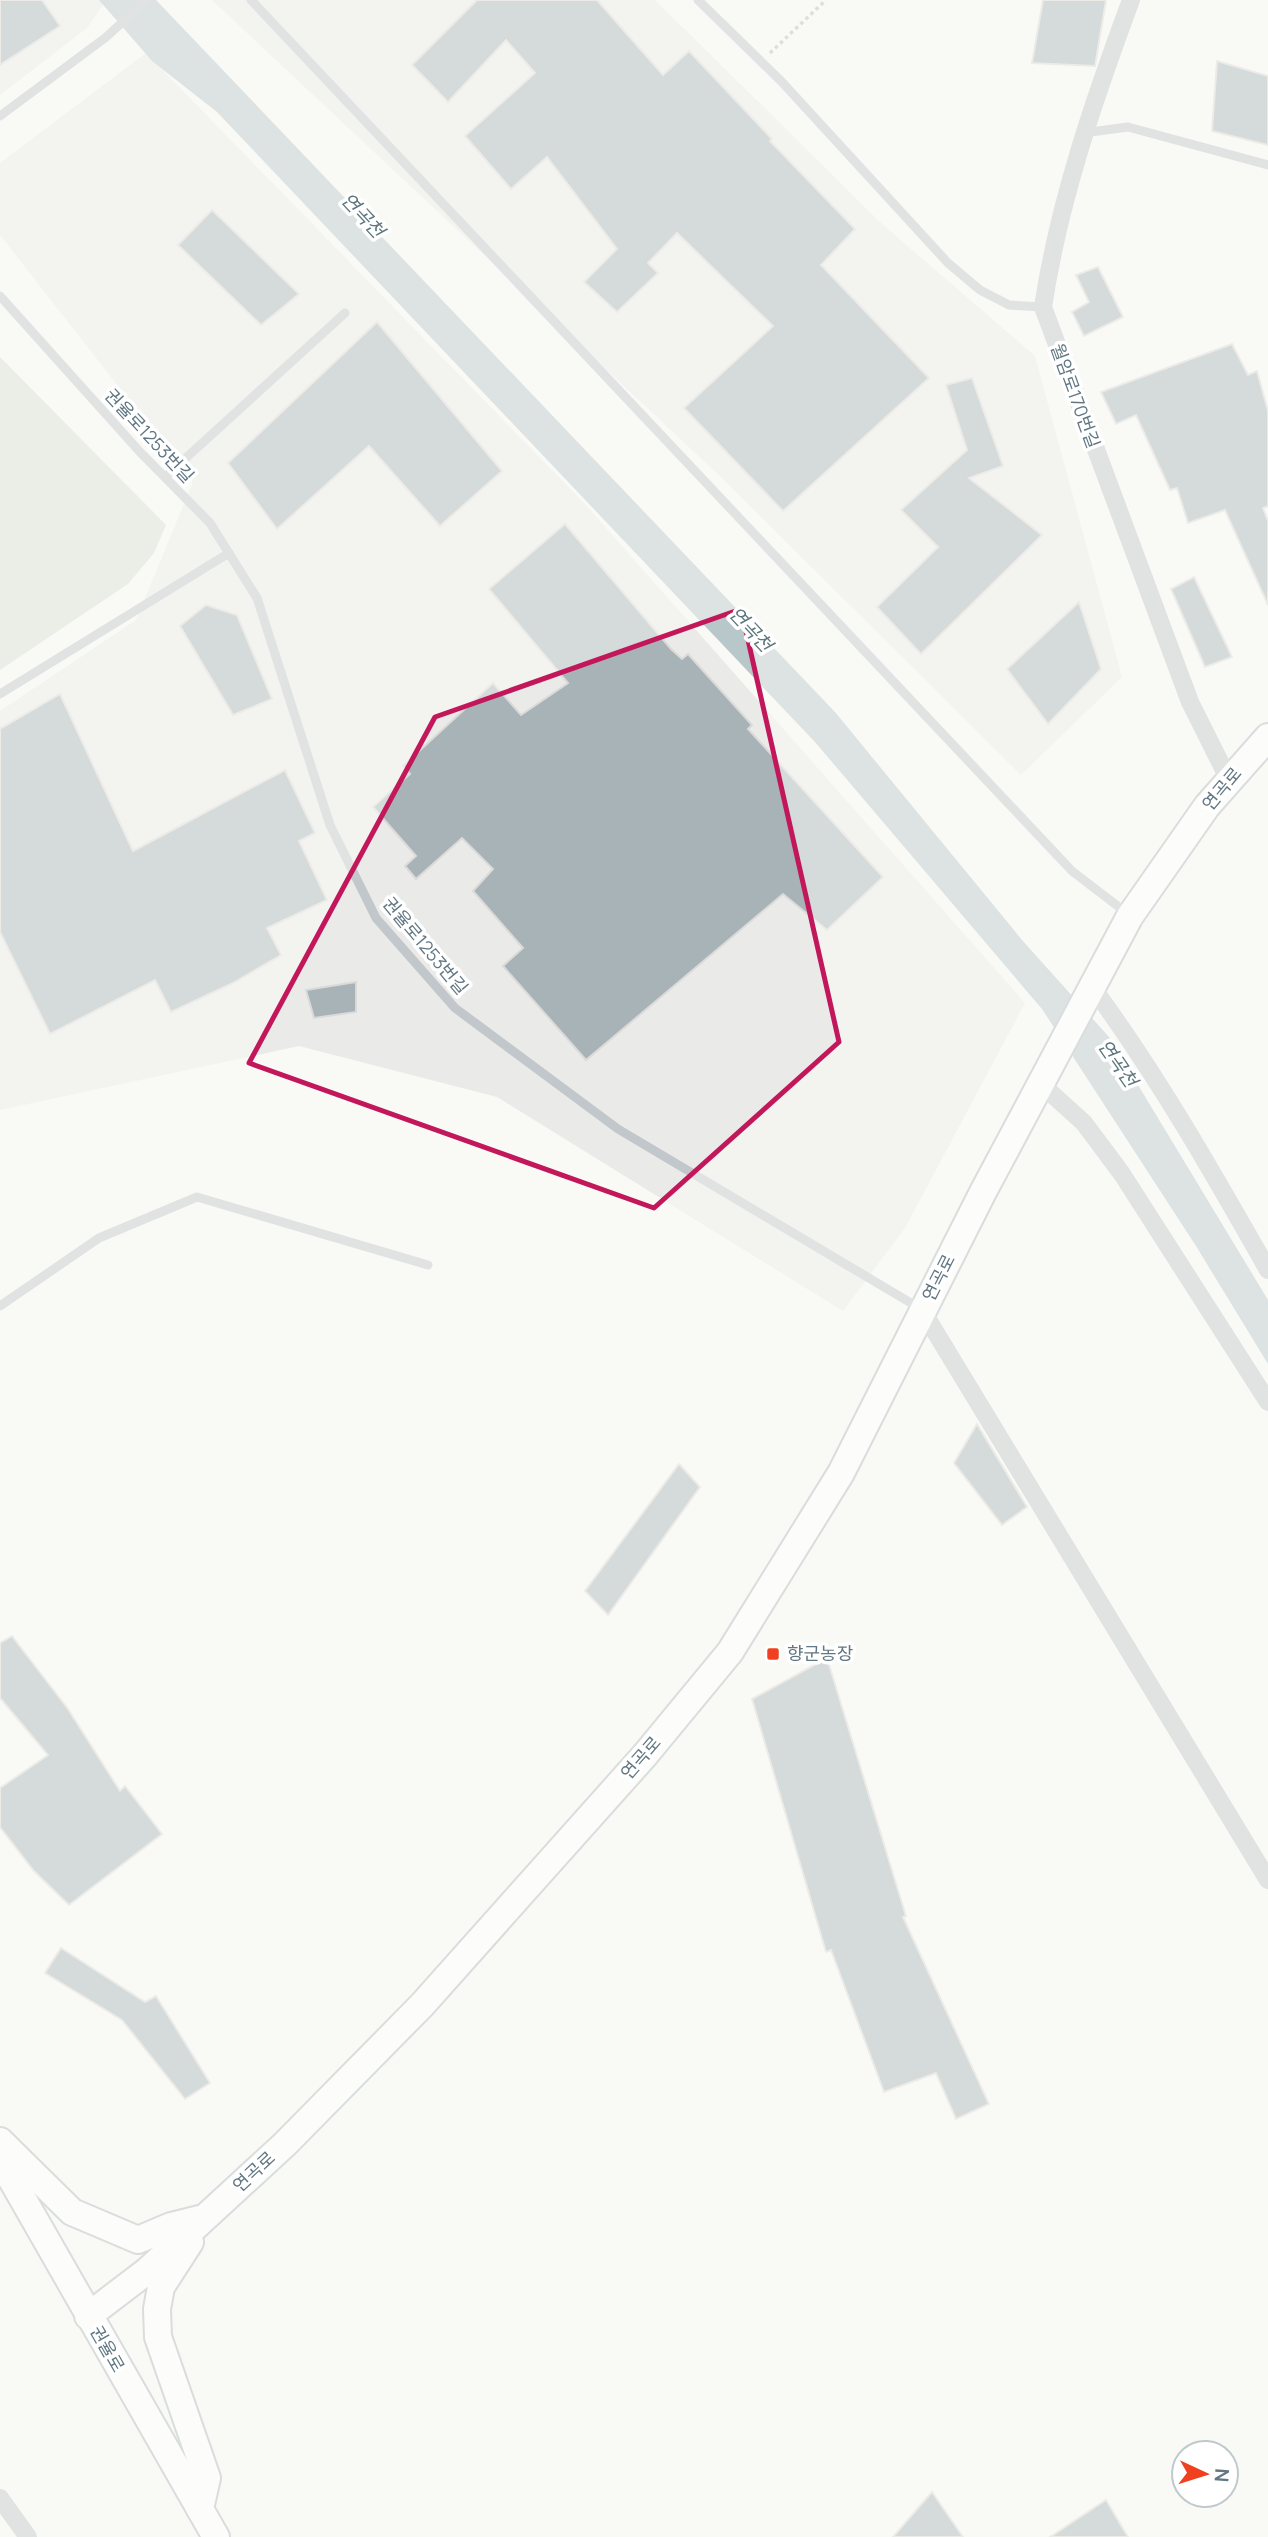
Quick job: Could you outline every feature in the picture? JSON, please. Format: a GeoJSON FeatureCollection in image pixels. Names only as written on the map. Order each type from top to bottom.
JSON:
{"type":"FeatureCollection","features":[{"type":"Feature","properties":{"kind":"street","name":"월암로170번길"},"geometry":{"type":"LineString","coordinates":[[1131,0],[1083,133],[1049,263],[1043,307],[1190,702],[1229,780]]}},
{"type":"Feature","properties":{"kind":"street","name":"연곡로"},"geometry":{"type":"LineString","coordinates":[[88,2316],[147,2271],[285,2144],[422,2005],[636,1765],[730,1652],[841,1473],[922,1310],[1130,916],[1207,806],[1268,737]]}},
{"type":"Feature","properties":{"kind":"street"},"geometry":{"type":"LineString","coordinates":[[1093,988],[1139,1051],[1188,1128],[1268,1270]]}},
{"type":"Feature","properties":{"kind":"street"},"geometry":{"type":"LineString","coordinates":[[1041,1084],[1084,1124],[1122,1174],[1268,1402]]}},
{"type":"Feature","properties":{"kind":"street"},"geometry":{"type":"LineString","coordinates":[[922,1310],[1268,1880]]}},
{"type":"Feature","properties":{"kind":"street"},"geometry":{"type":"LineString","coordinates":[[0,2141],[72,2212],[138,2240],[171,2226],[204,2218]]}},
{"type":"Feature","properties":{"kind":"street","name":"권율로"},"geometry":{"type":"LineString","coordinates":[[0,2159],[216,2537]]}},
{"type":"Feature","properties":{"kind":"street"},"geometry":{"type":"LineString","coordinates":[[200,2509],[207,2478],[168,2373],[158,2337],[157,2309],[161,2287],[204,2218]]}},
{"type":"Feature","properties":{"kind":"street"},"geometry":{"type":"LineString","coordinates":[[0,2498],[28,2537]]}},
{"type":"Feature","properties":{"kind":"lane"},"geometry":{"type":"LineString","coordinates":[[0,116],[105,38],[147,0]]}},
{"type":"Feature","properties":{"kind":"lane"},"geometry":{"type":"LineString","coordinates":[[251,0],[1072,871],[1130,916]]}},
{"type":"Feature","properties":{"kind":"lane"},"geometry":{"type":"LineString","coordinates":[[698,0],[761,62],[948,263],[980,290],[1009,305],[1043,307]]}},
{"type":"Feature","properties":{"kind":"lane"},"geometry":{"type":"LineString","coordinates":[[1083,133],[1128,127],[1268,165]]}},
{"type":"Feature","properties":{"kind":"lane","name":"권율로1253번길"},"geometry":{"type":"LineString","coordinates":[[0,296],[210,523],[257,598],[330,825],[376,918],[455,1008],[618,1129],[922,1310]]}},
{"type":"Feature","properties":{"kind":"lane"},"geometry":{"type":"LineString","coordinates":[[165,477],[345,313]]}},
{"type":"Feature","properties":{"kind":"lane"},"geometry":{"type":"LineString","coordinates":[[0,694],[229,553]]}},
{"type":"Feature","properties":{"kind":"lane"},"geometry":{"type":"LineString","coordinates":[[0,1306],[99,1238],[197,1197],[428,1265]]}},
{"type":"Feature","properties":{"kind":"path"},"geometry":{"type":"LineString","coordinates":[[761,62],[826,0]]}},
{"type":"Feature","properties":{"kind":"highlighted area"},"geometry":{"type":"Polygon","coordinates":[[[741,609],[839,1042],[654,1208],[249,1063],[435,717],[741,609]]]}},
{"type":"Feature","properties":{"kind":"shaded area"},"geometry":{"type":"Polygon","coordinates":[[[0,0],[106,0],[87,28],[0,95],[0,0]]]}},
{"type":"Feature","properties":{"kind":"shaded area"},"geometry":{"type":"Polygon","coordinates":[[[212,0],[655,0],[882,224],[1035,356],[1122,677],[1021,775],[724,480],[212,0]]]}},
{"type":"Feature","properties":{"kind":"shaded area"},"geometry":{"type":"Polygon","coordinates":[[[146,53],[584,503],[1025,1003],[905,1228],[843,1311],[497,1097],[299,1046],[0,1110],[0,711],[136,620],[193,482],[0,235],[0,163],[146,53]]]}},
{"type":"Feature","properties":{"kind":"shaded area"},"geometry":{"type":"Polygon","coordinates":[[[0,357],[166,525],[154,553],[128,584],[0,670],[0,357]]]}},
{"type":"Feature","properties":{"kind":"water","name":"연곡천"},"geometry":{"type":"Polygon","coordinates":[[[99,0],[156,0],[835,712],[1022,940],[1109,1037],[1268,1300],[1268,1364],[1196,1246],[1042,1009],[815,742],[217,112],[152,61],[99,0]]]}},
{"type":"Feature","properties":{"kind":"building"},"geometry":{"type":"Polygon","coordinates":[[[0,0],[42,0],[60,26],[0,65],[0,0]]]}},
{"type":"Feature","properties":{"kind":"building"},"geometry":{"type":"Polygon","coordinates":[[[477,0],[597,0],[663,75],[689,51],[772,139],[770,141],[855,229],[821,265],[929,378],[783,511],[684,408],[773,326],[677,233],[648,263],[658,273],[617,312],[584,282],[617,249],[547,157],[511,189],[465,136],[535,73],[506,40],[448,102],[412,65],[477,0]]]}},
{"type":"Feature","properties":{"kind":"building"},"geometry":{"type":"Polygon","coordinates":[[[1043,0],[1106,0],[1095,66],[1032,63],[1043,0]]]}},
{"type":"Feature","properties":{"kind":"building"},"geometry":{"type":"Polygon","coordinates":[[[1217,61],[1268,76],[1268,145],[1212,131],[1217,61]]]}},
{"type":"Feature","properties":{"kind":"building"},"geometry":{"type":"Polygon","coordinates":[[[212,210],[299,294],[261,325],[178,245],[212,210]]]}},
{"type":"Feature","properties":{"kind":"building"},"geometry":{"type":"Polygon","coordinates":[[[1098,267],[1123,317],[1084,336],[1072,312],[1089,302],[1076,275],[1098,267]]]}},
{"type":"Feature","properties":{"kind":"building"},"geometry":{"type":"Polygon","coordinates":[[[377,322],[502,471],[440,526],[369,446],[277,529],[228,463],[377,322]]]}},
{"type":"Feature","properties":{"kind":"building"},"geometry":{"type":"Polygon","coordinates":[[[1232,344],[1248,375],[1257,371],[1268,411],[1268,506],[1263,508],[1268,521],[1268,605],[1225,510],[1188,523],[1177,488],[1170,490],[1136,415],[1116,424],[1101,392],[1232,344]]]}},
{"type":"Feature","properties":{"kind":"building"},"geometry":{"type":"Polygon","coordinates":[[[972,378],[1003,466],[969,478],[1042,535],[921,654],[877,607],[938,547],[901,510],[967,450],[946,385],[972,378]]]}},
{"type":"Feature","properties":{"kind":"building"},"geometry":{"type":"Polygon","coordinates":[[[565,524],[671,649],[682,659],[688,654],[752,725],[748,729],[883,877],[827,930],[783,894],[586,1060],[503,966],[523,948],[473,891],[493,869],[462,838],[416,879],[405,866],[416,856],[373,807],[410,774],[403,766],[493,683],[521,715],[568,683],[489,589],[565,524]]]}},
{"type":"Feature","properties":{"kind":"building"},"geometry":{"type":"Polygon","coordinates":[[[1194,577],[1232,657],[1205,667],[1171,589],[1194,577]]]}},
{"type":"Feature","properties":{"kind":"building"},"geometry":{"type":"Polygon","coordinates":[[[1079,602],[1101,669],[1048,724],[1007,669],[1079,602]]]}},
{"type":"Feature","properties":{"kind":"building"},"geometry":{"type":"Polygon","coordinates":[[[206,605],[237,615],[272,699],[233,715],[180,626],[206,605]]]}},
{"type":"Feature","properties":{"kind":"building"},"geometry":{"type":"Polygon","coordinates":[[[60,694],[133,851],[285,770],[315,833],[299,841],[327,900],[267,928],[281,955],[233,983],[171,1012],[155,980],[50,1034],[0,932],[0,729],[60,694]]]}},
{"type":"Feature","properties":{"kind":"building"},"geometry":{"type":"Polygon","coordinates":[[[356,982],[356,1012],[314,1018],[306,990],[356,982]]]}},
{"type":"Feature","properties":{"kind":"building"},"geometry":{"type":"Polygon","coordinates":[[[977,1424],[1027,1507],[1002,1525],[954,1463],[977,1424]]]}},
{"type":"Feature","properties":{"kind":"building"},"geometry":{"type":"Polygon","coordinates":[[[679,1464],[700,1487],[608,1615],[585,1591],[679,1464]]]}},
{"type":"Feature","properties":{"kind":"building"},"geometry":{"type":"Polygon","coordinates":[[[12,1636],[68,1709],[120,1791],[125,1786],[162,1834],[69,1905],[34,1871],[0,1827],[0,1788],[48,1755],[0,1698],[0,1643],[12,1636]]]}},
{"type":"Feature","properties":{"kind":"building"},"geometry":{"type":"Polygon","coordinates":[[[827,1658],[906,1916],[903,1917],[989,2104],[956,2119],[936,2073],[884,2092],[831,1950],[826,1952],[752,1699],[827,1658]]]}},
{"type":"Feature","properties":{"kind":"building"},"geometry":{"type":"Polygon","coordinates":[[[61,1948],[145,2002],[156,1996],[210,2083],[185,2099],[122,2020],[45,1973],[61,1948]]]}},
{"type":"Feature","properties":{"kind":"building"},"geometry":{"type":"Polygon","coordinates":[[[932,2492],[963,2537],[893,2537],[932,2492]]]}},
{"type":"Feature","properties":{"kind":"building"},"geometry":{"type":"Polygon","coordinates":[[[1106,2500],[1128,2537],[1050,2537],[1106,2500]]]}},
{"type":"Feature","properties":{"kind":"place","name":"향군농장"},"geometry":{"type":"Point","coordinates":[773,1654]}}]}
